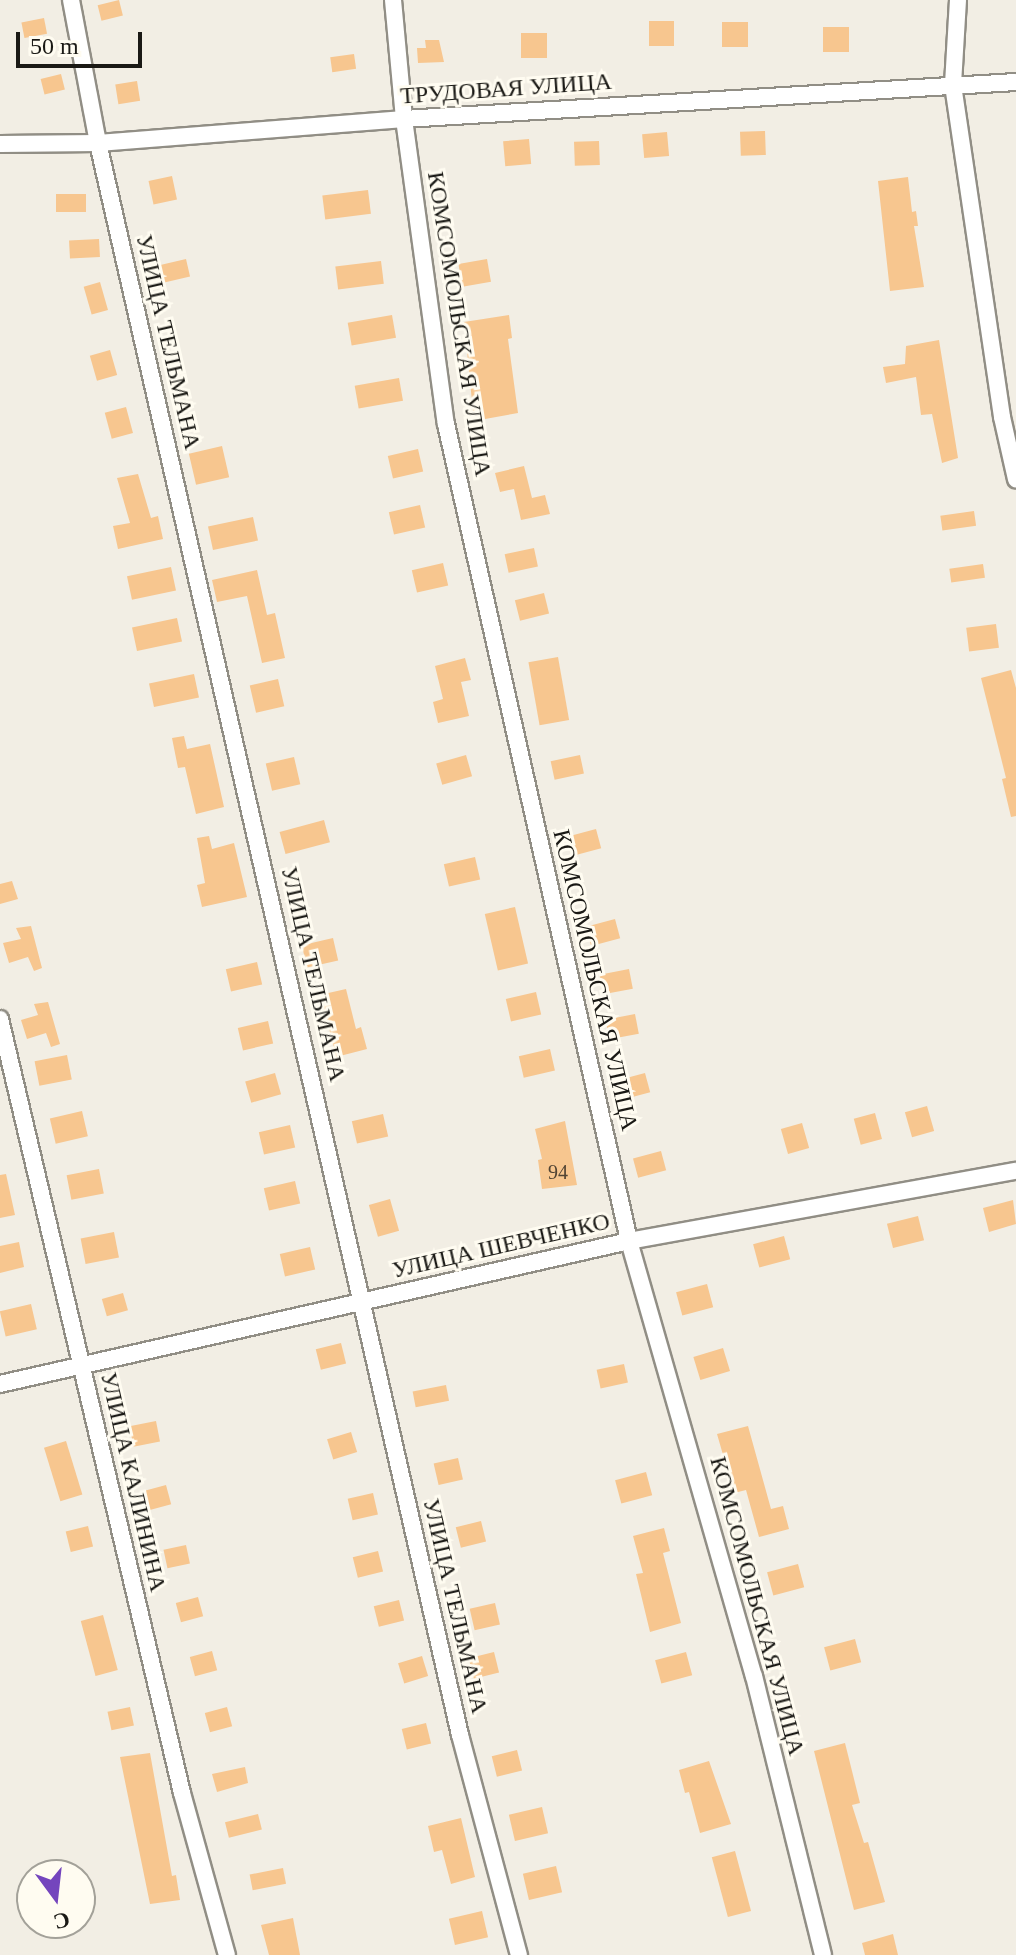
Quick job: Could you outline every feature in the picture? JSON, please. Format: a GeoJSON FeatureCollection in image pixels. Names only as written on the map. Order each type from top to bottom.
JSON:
{"type":"FeatureCollection","features":[{"type":"Feature","properties":{"kind":"street","name":"УЛИЦА ТЕЛЬМАНА"},"geometry":{"type":"LineString","coordinates":[[71,0],[98,143],[460,1735],[519,1955]]}},
{"type":"Feature","properties":{"kind":"street","name":"КОМСОМОЛЬСКАЯ УЛИЦА"},"geometry":{"type":"LineString","coordinates":[[393,0],[404,119],[446,424],[629,1241],[754,1676],[823,1955]]}},
{"type":"Feature","properties":{"kind":"street"},"geometry":{"type":"LineString","coordinates":[[958,0],[953,85],[1002,417],[1016,479]]}},
{"type":"Feature","properties":{"kind":"street","name":"ТРУДОВАЯ УЛИЦА"},"geometry":{"type":"LineString","coordinates":[[0,144],[98,143],[404,119],[1016,82]]}},
{"type":"Feature","properties":{"kind":"street","name":"УЛИЦА КАЛИНИНА"},"geometry":{"type":"LineString","coordinates":[[0,1019],[182,1793],[227,1955]]}},
{"type":"Feature","properties":{"kind":"street","name":"УЛИЦА ШЕВЧЕНКО"},"geometry":{"type":"LineString","coordinates":[[0,1384],[629,1241],[1016,1171]]}},
{"type":"Feature","properties":{"kind":"building"},"geometry":{"type":"Polygon","coordinates":[[[119,0],[123,16],[102,21],[98,5],[119,0]]]}},
{"type":"Feature","properties":{"kind":"building"},"geometry":{"type":"Polygon","coordinates":[[[44,18],[47,34],[24,38],[21,22],[44,18]]]}},
{"type":"Feature","properties":{"kind":"building"},"geometry":{"type":"Polygon","coordinates":[[[649,21],[674,21],[674,46],[649,46],[649,21]]]}},
{"type":"Feature","properties":{"kind":"building"},"geometry":{"type":"Polygon","coordinates":[[[722,22],[748,22],[748,47],[722,47],[722,22]]]}},
{"type":"Feature","properties":{"kind":"building"},"geometry":{"type":"Polygon","coordinates":[[[823,27],[849,27],[849,52],[823,52],[823,27]]]}},
{"type":"Feature","properties":{"kind":"building"},"geometry":{"type":"Polygon","coordinates":[[[521,33],[547,33],[547,58],[521,58],[521,33]]]}},
{"type":"Feature","properties":{"kind":"building"},"geometry":{"type":"Polygon","coordinates":[[[425,40],[439,40],[444,62],[418,63],[417,48],[426,48],[425,40]]]}},
{"type":"Feature","properties":{"kind":"building"},"geometry":{"type":"Polygon","coordinates":[[[354,54],[356,69],[332,72],[330,57],[354,54]]]}},
{"type":"Feature","properties":{"kind":"building"},"geometry":{"type":"Polygon","coordinates":[[[61,74],[65,90],[44,95],[41,79],[61,74]]]}},
{"type":"Feature","properties":{"kind":"building"},"geometry":{"type":"Polygon","coordinates":[[[137,81],[140,101],[118,104],[115,84],[137,81]]]}},
{"type":"Feature","properties":{"kind":"building"},"geometry":{"type":"Polygon","coordinates":[[[765,131],[766,155],[741,156],[740,132],[765,131]]]}},
{"type":"Feature","properties":{"kind":"building"},"geometry":{"type":"Polygon","coordinates":[[[667,132],[669,156],[644,158],[642,134],[667,132]]]}},
{"type":"Feature","properties":{"kind":"building"},"geometry":{"type":"Polygon","coordinates":[[[529,139],[531,164],[505,166],[503,141],[529,139]]]}},
{"type":"Feature","properties":{"kind":"building"},"geometry":{"type":"Polygon","coordinates":[[[599,141],[600,165],[575,166],[574,142],[599,141]]]}},
{"type":"Feature","properties":{"kind":"building"},"geometry":{"type":"Polygon","coordinates":[[[172,176],[177,199],[154,204],[149,181],[172,176]]]}},
{"type":"Feature","properties":{"kind":"building"},"geometry":{"type":"Polygon","coordinates":[[[908,177],[912,212],[916,211],[918,226],[914,226],[924,287],[890,291],[878,181],[908,177]]]}},
{"type":"Feature","properties":{"kind":"building"},"geometry":{"type":"Polygon","coordinates":[[[368,190],[371,214],[325,219],[322,196],[368,190]]]}},
{"type":"Feature","properties":{"kind":"building"},"geometry":{"type":"Polygon","coordinates":[[[56,194],[86,194],[86,212],[56,212],[56,194]]]}},
{"type":"Feature","properties":{"kind":"building"},"geometry":{"type":"Polygon","coordinates":[[[99,239],[100,257],[70,259],[69,241],[99,239]]]}},
{"type":"Feature","properties":{"kind":"building"},"geometry":{"type":"Polygon","coordinates":[[[186,259],[190,277],[157,284],[153,267],[186,259]]]}},
{"type":"Feature","properties":{"kind":"building"},"geometry":{"type":"Polygon","coordinates":[[[487,259],[491,282],[462,287],[458,264],[487,259]]]}},
{"type":"Feature","properties":{"kind":"building"},"geometry":{"type":"Polygon","coordinates":[[[381,261],[384,284],[338,289],[335,267],[381,261]]]}},
{"type":"Feature","properties":{"kind":"building"},"geometry":{"type":"Polygon","coordinates":[[[100,282],[108,310],[92,315],[84,287],[100,282]]]}},
{"type":"Feature","properties":{"kind":"building"},"geometry":{"type":"Polygon","coordinates":[[[392,315],[396,338],[352,345],[348,323],[392,315]]]}},
{"type":"Feature","properties":{"kind":"building"},"geometry":{"type":"Polygon","coordinates":[[[509,315],[512,338],[508,339],[518,413],[474,421],[464,322],[509,315]]]}},
{"type":"Feature","properties":{"kind":"building"},"geometry":{"type":"Polygon","coordinates":[[[939,340],[958,458],[942,463],[932,414],[921,415],[916,377],[886,383],[883,367],[905,364],[906,346],[939,340]]]}},
{"type":"Feature","properties":{"kind":"building"},"geometry":{"type":"Polygon","coordinates":[[[110,350],[117,375],[97,381],[90,356],[110,350]]]}},
{"type":"Feature","properties":{"kind":"building"},"geometry":{"type":"Polygon","coordinates":[[[399,378],[403,401],[359,408],[355,386],[399,378]]]}},
{"type":"Feature","properties":{"kind":"building"},"geometry":{"type":"Polygon","coordinates":[[[126,407],[133,433],[112,439],[105,413],[126,407]]]}},
{"type":"Feature","properties":{"kind":"building"},"geometry":{"type":"Polygon","coordinates":[[[222,446],[229,477],[196,485],[189,454],[222,446]]]}},
{"type":"Feature","properties":{"kind":"building"},"geometry":{"type":"Polygon","coordinates":[[[418,449],[423,471],[393,478],[388,456],[418,449]]]}},
{"type":"Feature","properties":{"kind":"building"},"geometry":{"type":"Polygon","coordinates":[[[524,466],[532,498],[545,495],[550,514],[521,520],[514,489],[500,492],[495,473],[524,466]]]}},
{"type":"Feature","properties":{"kind":"building"},"geometry":{"type":"Polygon","coordinates":[[[138,474],[151,518],[158,516],[163,539],[118,549],[113,526],[130,523],[117,478],[138,474]]]}},
{"type":"Feature","properties":{"kind":"building"},"geometry":{"type":"Polygon","coordinates":[[[420,505],[425,527],[394,535],[389,512],[420,505]]]}},
{"type":"Feature","properties":{"kind":"building"},"geometry":{"type":"Polygon","coordinates":[[[974,511],[976,526],[942,531],[940,516],[974,511]]]}},
{"type":"Feature","properties":{"kind":"building"},"geometry":{"type":"Polygon","coordinates":[[[253,517],[258,540],[213,550],[208,527],[253,517]]]}},
{"type":"Feature","properties":{"kind":"building"},"geometry":{"type":"Polygon","coordinates":[[[534,548],[538,567],[509,573],[505,554],[534,548]]]}},
{"type":"Feature","properties":{"kind":"building"},"geometry":{"type":"Polygon","coordinates":[[[443,563],[448,585],[417,593],[412,570],[443,563]]]}},
{"type":"Feature","properties":{"kind":"building"},"geometry":{"type":"Polygon","coordinates":[[[983,564],[985,578],[951,583],[949,569],[983,564]]]}},
{"type":"Feature","properties":{"kind":"building"},"geometry":{"type":"Polygon","coordinates":[[[171,567],[176,590],[132,600],[127,576],[171,567]]]}},
{"type":"Feature","properties":{"kind":"building"},"geometry":{"type":"Polygon","coordinates":[[[257,570],[267,615],[275,613],[285,658],[262,663],[247,596],[217,602],[212,580],[257,570]]]}},
{"type":"Feature","properties":{"kind":"building"},"geometry":{"type":"Polygon","coordinates":[[[544,593],[549,613],[520,621],[515,600],[544,593]]]}},
{"type":"Feature","properties":{"kind":"building"},"geometry":{"type":"Polygon","coordinates":[[[177,618],[182,641],[137,651],[132,628],[177,618]]]}},
{"type":"Feature","properties":{"kind":"building"},"geometry":{"type":"Polygon","coordinates":[[[996,624],[999,648],[969,651],[966,628],[996,624]]]}},
{"type":"Feature","properties":{"kind":"building"},"geometry":{"type":"Polygon","coordinates":[[[558,657],[569,720],[540,725],[528,662],[558,657]]]}},
{"type":"Feature","properties":{"kind":"building"},"geometry":{"type":"Polygon","coordinates":[[[465,658],[471,680],[461,682],[469,716],[438,723],[433,702],[443,699],[435,666],[465,658]]]}},
{"type":"Feature","properties":{"kind":"building"},"geometry":{"type":"Polygon","coordinates":[[[1011,670],[1016,688],[1016,816],[1011,817],[1002,779],[1006,778],[981,678],[1011,670]]]}},
{"type":"Feature","properties":{"kind":"building"},"geometry":{"type":"Polygon","coordinates":[[[194,674],[199,697],[154,707],[149,684],[194,674]]]}},
{"type":"Feature","properties":{"kind":"building"},"geometry":{"type":"Polygon","coordinates":[[[278,679],[284,706],[256,713],[250,686],[278,679]]]}},
{"type":"Feature","properties":{"kind":"building"},"geometry":{"type":"Polygon","coordinates":[[[184,736],[187,749],[210,744],[224,807],[196,814],[185,767],[178,768],[172,738],[184,736]]]}},
{"type":"Feature","properties":{"kind":"building"},"geometry":{"type":"Polygon","coordinates":[[[466,755],[472,776],[442,785],[436,764],[466,755]]]}},
{"type":"Feature","properties":{"kind":"building"},"geometry":{"type":"Polygon","coordinates":[[[580,755],[584,774],[555,780],[551,761],[580,755]]]}},
{"type":"Feature","properties":{"kind":"building"},"geometry":{"type":"Polygon","coordinates":[[[294,757],[300,784],[272,791],[266,764],[294,757]]]}},
{"type":"Feature","properties":{"kind":"building"},"geometry":{"type":"Polygon","coordinates":[[[324,820],[330,842],[286,854],[280,832],[324,820]]]}},
{"type":"Feature","properties":{"kind":"building"},"geometry":{"type":"Polygon","coordinates":[[[596,829],[601,848],[572,856],[567,837],[596,829]]]}},
{"type":"Feature","properties":{"kind":"building"},"geometry":{"type":"Polygon","coordinates":[[[209,836],[212,849],[234,843],[247,897],[202,907],[197,885],[205,883],[197,838],[209,836]]]}},
{"type":"Feature","properties":{"kind":"building"},"geometry":{"type":"Polygon","coordinates":[[[475,857],[480,879],[449,887],[444,864],[475,857]]]}},
{"type":"Feature","properties":{"kind":"building"},"geometry":{"type":"Polygon","coordinates":[[[12,881],[18,899],[0,904],[0,884],[12,881]]]}},
{"type":"Feature","properties":{"kind":"building"},"geometry":{"type":"Polygon","coordinates":[[[515,907],[528,964],[498,970],[485,914],[515,907]]]}},
{"type":"Feature","properties":{"kind":"building"},"geometry":{"type":"Polygon","coordinates":[[[615,919],[620,938],[591,946],[586,927],[615,919]]]}},
{"type":"Feature","properties":{"kind":"building"},"geometry":{"type":"Polygon","coordinates":[[[31,926],[42,968],[34,971],[28,957],[9,963],[3,943],[21,939],[16,928],[31,926]]]}},
{"type":"Feature","properties":{"kind":"building"},"geometry":{"type":"Polygon","coordinates":[[[333,938],[338,960],[307,968],[302,945],[333,938]]]}},
{"type":"Feature","properties":{"kind":"building"},"geometry":{"type":"Polygon","coordinates":[[[257,962],[262,984],[231,992],[226,969],[257,962]]]}},
{"type":"Feature","properties":{"kind":"building"},"geometry":{"type":"Polygon","coordinates":[[[629,969],[633,989],[603,994],[600,975],[629,969]]]}},
{"type":"Feature","properties":{"kind":"building"},"geometry":{"type":"Polygon","coordinates":[[[346,989],[356,1029],[361,1027],[367,1049],[336,1057],[326,1016],[320,1018],[315,996],[346,989]]]}},
{"type":"Feature","properties":{"kind":"building"},"geometry":{"type":"Polygon","coordinates":[[[536,992],[541,1014],[511,1021],[506,999],[536,992]]]}},
{"type":"Feature","properties":{"kind":"building"},"geometry":{"type":"Polygon","coordinates":[[[48,1002],[60,1044],[51,1047],[46,1033],[27,1039],[21,1020],[38,1015],[34,1004],[48,1002]]]}},
{"type":"Feature","properties":{"kind":"building"},"geometry":{"type":"Polygon","coordinates":[[[635,1014],[639,1034],[609,1039],[606,1020],[635,1014]]]}},
{"type":"Feature","properties":{"kind":"building"},"geometry":{"type":"Polygon","coordinates":[[[268,1021],[273,1043],[243,1050],[238,1028],[268,1021]]]}},
{"type":"Feature","properties":{"kind":"building"},"geometry":{"type":"Polygon","coordinates":[[[550,1049],[555,1070],[524,1078],[519,1056],[550,1049]]]}},
{"type":"Feature","properties":{"kind":"building"},"geometry":{"type":"Polygon","coordinates":[[[67,1055],[72,1080],[39,1086],[35,1061],[67,1055]]]}},
{"type":"Feature","properties":{"kind":"building"},"geometry":{"type":"Polygon","coordinates":[[[275,1073],[281,1094],[251,1103],[245,1082],[275,1073]]]}},
{"type":"Feature","properties":{"kind":"building"},"geometry":{"type":"Polygon","coordinates":[[[645,1073],[650,1092],[621,1100],[616,1081],[645,1073]]]}},
{"type":"Feature","properties":{"kind":"building"},"geometry":{"type":"Polygon","coordinates":[[[927,1106],[934,1131],[912,1137],[905,1112],[927,1106]]]}},
{"type":"Feature","properties":{"kind":"building"},"geometry":{"type":"Polygon","coordinates":[[[82,1111],[88,1136],[56,1144],[50,1118],[82,1111]]]}},
{"type":"Feature","properties":{"kind":"building"},"geometry":{"type":"Polygon","coordinates":[[[875,1113],[882,1139],[861,1145],[854,1119],[875,1113]]]}},
{"type":"Feature","properties":{"kind":"building"},"geometry":{"type":"Polygon","coordinates":[[[383,1114],[388,1136],[357,1144],[352,1121],[383,1114]]]}},
{"type":"Feature","properties":{"kind":"building"},"geometry":{"type":"Polygon","coordinates":[[[565,1121],[577,1185],[542,1189],[538,1160],[542,1159],[535,1129],[565,1121]]]}},
{"type":"Feature","properties":{"kind":"building"},"geometry":{"type":"Polygon","coordinates":[[[802,1123],[809,1148],[788,1154],[781,1129],[802,1123]]]}},
{"type":"Feature","properties":{"kind":"building"},"geometry":{"type":"Polygon","coordinates":[[[290,1125],[295,1147],[264,1155],[259,1132],[290,1125]]]}},
{"type":"Feature","properties":{"kind":"building"},"geometry":{"type":"Polygon","coordinates":[[[661,1151],[666,1170],[638,1178],[633,1159],[661,1151]]]}},
{"type":"Feature","properties":{"kind":"building"},"geometry":{"type":"Polygon","coordinates":[[[99,1169],[104,1194],[71,1200],[67,1175],[99,1169]]]}},
{"type":"Feature","properties":{"kind":"building"},"geometry":{"type":"Polygon","coordinates":[[[6,1174],[15,1215],[0,1218],[0,1175],[6,1174]]]}},
{"type":"Feature","properties":{"kind":"building"},"geometry":{"type":"Polygon","coordinates":[[[295,1181],[300,1203],[269,1211],[264,1188],[295,1181]]]}},
{"type":"Feature","properties":{"kind":"building"},"geometry":{"type":"Polygon","coordinates":[[[390,1199],[399,1231],[378,1237],[369,1205],[390,1199]]]}},
{"type":"Feature","properties":{"kind":"building"},"geometry":{"type":"Polygon","coordinates":[[[1013,1200],[1016,1224],[989,1232],[983,1208],[1013,1200]]]}},
{"type":"Feature","properties":{"kind":"building"},"geometry":{"type":"Polygon","coordinates":[[[918,1216],[924,1240],[893,1248],[887,1224],[918,1216]]]}},
{"type":"Feature","properties":{"kind":"building"},"geometry":{"type":"Polygon","coordinates":[[[114,1232],[119,1258],[86,1264],[81,1238],[114,1232]]]}},
{"type":"Feature","properties":{"kind":"building"},"geometry":{"type":"Polygon","coordinates":[[[784,1236],[790,1259],[759,1267],[753,1244],[784,1236]]]}},
{"type":"Feature","properties":{"kind":"building"},"geometry":{"type":"Polygon","coordinates":[[[19,1242],[24,1267],[0,1273],[0,1246],[19,1242]]]}},
{"type":"Feature","properties":{"kind":"building"},"geometry":{"type":"Polygon","coordinates":[[[310,1247],[315,1269],[285,1276],[280,1254],[310,1247]]]}},
{"type":"Feature","properties":{"kind":"building"},"geometry":{"type":"Polygon","coordinates":[[[707,1284],[713,1307],[682,1315],[676,1292],[707,1284]]]}},
{"type":"Feature","properties":{"kind":"building"},"geometry":{"type":"Polygon","coordinates":[[[123,1293],[128,1310],[107,1316],[102,1299],[123,1293]]]}},
{"type":"Feature","properties":{"kind":"building"},"geometry":{"type":"Polygon","coordinates":[[[31,1304],[37,1329],[6,1337],[0,1311],[31,1304]]]}},
{"type":"Feature","properties":{"kind":"building"},"geometry":{"type":"Polygon","coordinates":[[[341,1343],[346,1363],[321,1370],[316,1349],[341,1343]]]}},
{"type":"Feature","properties":{"kind":"building"},"geometry":{"type":"Polygon","coordinates":[[[723,1348],[730,1371],[700,1380],[693,1357],[723,1348]]]}},
{"type":"Feature","properties":{"kind":"building"},"geometry":{"type":"Polygon","coordinates":[[[624,1364],[628,1383],[601,1388],[597,1370],[624,1364]]]}},
{"type":"Feature","properties":{"kind":"building"},"geometry":{"type":"Polygon","coordinates":[[[446,1385],[449,1401],[416,1407],[413,1391],[446,1385]]]}},
{"type":"Feature","properties":{"kind":"building"},"geometry":{"type":"Polygon","coordinates":[[[156,1421],[160,1442],[134,1447],[129,1426],[156,1421]]]}},
{"type":"Feature","properties":{"kind":"building"},"geometry":{"type":"Polygon","coordinates":[[[748,1426],[771,1509],[783,1506],[789,1529],[759,1537],[746,1490],[734,1493],[717,1434],[748,1426]]]}},
{"type":"Feature","properties":{"kind":"building"},"geometry":{"type":"Polygon","coordinates":[[[351,1432],[357,1452],[333,1459],[327,1439],[351,1432]]]}},
{"type":"Feature","properties":{"kind":"building"},"geometry":{"type":"Polygon","coordinates":[[[66,1441],[82,1495],[60,1501],[44,1448],[66,1441]]]}},
{"type":"Feature","properties":{"kind":"building"},"geometry":{"type":"Polygon","coordinates":[[[458,1458],[463,1479],[439,1485],[434,1464],[458,1458]]]}},
{"type":"Feature","properties":{"kind":"building"},"geometry":{"type":"Polygon","coordinates":[[[646,1472],[652,1495],[621,1503],[615,1480],[646,1472]]]}},
{"type":"Feature","properties":{"kind":"building"},"geometry":{"type":"Polygon","coordinates":[[[166,1485],[171,1504],[149,1510],[144,1491],[166,1485]]]}},
{"type":"Feature","properties":{"kind":"building"},"geometry":{"type":"Polygon","coordinates":[[[373,1493],[378,1514],[353,1520],[348,1499],[373,1493]]]}},
{"type":"Feature","properties":{"kind":"building"},"geometry":{"type":"Polygon","coordinates":[[[481,1521],[486,1541],[461,1548],[456,1527],[481,1521]]]}},
{"type":"Feature","properties":{"kind":"building"},"geometry":{"type":"Polygon","coordinates":[[[88,1526],[93,1546],[71,1552],[66,1532],[88,1526]]]}},
{"type":"Feature","properties":{"kind":"building"},"geometry":{"type":"Polygon","coordinates":[[[664,1528],[670,1551],[663,1553],[681,1623],[650,1632],[636,1574],[643,1573],[633,1536],[664,1528]]]}},
{"type":"Feature","properties":{"kind":"building"},"geometry":{"type":"Polygon","coordinates":[[[186,1545],[190,1564],[167,1568],[164,1550],[186,1545]]]}},
{"type":"Feature","properties":{"kind":"building"},"geometry":{"type":"Polygon","coordinates":[[[378,1551],[383,1571],[358,1578],[353,1557],[378,1551]]]}},
{"type":"Feature","properties":{"kind":"building"},"geometry":{"type":"Polygon","coordinates":[[[798,1564],[804,1587],[773,1595],[767,1572],[798,1564]]]}},
{"type":"Feature","properties":{"kind":"building"},"geometry":{"type":"Polygon","coordinates":[[[198,1597],[203,1616],[181,1622],[176,1603],[198,1597]]]}},
{"type":"Feature","properties":{"kind":"building"},"geometry":{"type":"Polygon","coordinates":[[[399,1600],[404,1620],[379,1627],[374,1606],[399,1600]]]}},
{"type":"Feature","properties":{"kind":"building"},"geometry":{"type":"Polygon","coordinates":[[[495,1603],[500,1624],[475,1630],[470,1609],[495,1603]]]}},
{"type":"Feature","properties":{"kind":"building"},"geometry":{"type":"Polygon","coordinates":[[[103,1615],[118,1670],[96,1676],[81,1621],[103,1615]]]}},
{"type":"Feature","properties":{"kind":"building"},"geometry":{"type":"Polygon","coordinates":[[[855,1639],[861,1662],[830,1670],[824,1647],[855,1639]]]}},
{"type":"Feature","properties":{"kind":"building"},"geometry":{"type":"Polygon","coordinates":[[[212,1651],[217,1670],[195,1676],[190,1657],[212,1651]]]}},
{"type":"Feature","properties":{"kind":"building"},"geometry":{"type":"Polygon","coordinates":[[[494,1652],[499,1672],[474,1679],[469,1658],[494,1652]]]}},
{"type":"Feature","properties":{"kind":"building"},"geometry":{"type":"Polygon","coordinates":[[[686,1652],[692,1675],[661,1683],[655,1660],[686,1652]]]}},
{"type":"Feature","properties":{"kind":"building"},"geometry":{"type":"Polygon","coordinates":[[[422,1656],[428,1676],[404,1683],[398,1663],[422,1656]]]}},
{"type":"Feature","properties":{"kind":"building"},"geometry":{"type":"Polygon","coordinates":[[[130,1707],[134,1726],[111,1730],[108,1712],[130,1707]]]}},
{"type":"Feature","properties":{"kind":"building"},"geometry":{"type":"Polygon","coordinates":[[[227,1707],[232,1726],[210,1732],[205,1713],[227,1707]]]}},
{"type":"Feature","properties":{"kind":"building"},"geometry":{"type":"Polygon","coordinates":[[[426,1723],[431,1743],[407,1749],[402,1729],[426,1723]]]}},
{"type":"Feature","properties":{"kind":"building"},"geometry":{"type":"Polygon","coordinates":[[[845,1743],[860,1803],[852,1805],[864,1843],[868,1842],[885,1902],[854,1910],[814,1751],[845,1743]]]}},
{"type":"Feature","properties":{"kind":"building"},"geometry":{"type":"Polygon","coordinates":[[[517,1750],[522,1770],[497,1777],[492,1756],[517,1750]]]}},
{"type":"Feature","properties":{"kind":"building"},"geometry":{"type":"Polygon","coordinates":[[[150,1753],[172,1876],[176,1875],[180,1900],[150,1904],[120,1757],[150,1753]]]}},
{"type":"Feature","properties":{"kind":"building"},"geometry":{"type":"Polygon","coordinates":[[[709,1761],[731,1824],[700,1833],[689,1792],[685,1793],[679,1770],[709,1761]]]}},
{"type":"Feature","properties":{"kind":"building"},"geometry":{"type":"Polygon","coordinates":[[[245,1767],[248,1783],[217,1792],[212,1774],[245,1767]]]}},
{"type":"Feature","properties":{"kind":"building"},"geometry":{"type":"Polygon","coordinates":[[[542,1807],[548,1833],[515,1841],[509,1815],[542,1807]]]}},
{"type":"Feature","properties":{"kind":"building"},"geometry":{"type":"Polygon","coordinates":[[[258,1814],[262,1830],[229,1838],[225,1822],[258,1814]]]}},
{"type":"Feature","properties":{"kind":"building"},"geometry":{"type":"Polygon","coordinates":[[[461,1818],[475,1877],[451,1884],[442,1850],[434,1852],[428,1826],[461,1818]]]}},
{"type":"Feature","properties":{"kind":"building"},"geometry":{"type":"Polygon","coordinates":[[[735,1851],[751,1911],[728,1917],[712,1857],[735,1851]]]}},
{"type":"Feature","properties":{"kind":"building"},"geometry":{"type":"Polygon","coordinates":[[[556,1866],[562,1892],[529,1900],[523,1874],[556,1866]]]}},
{"type":"Feature","properties":{"kind":"building"},"geometry":{"type":"Polygon","coordinates":[[[283,1868],[286,1884],[253,1890],[250,1874],[283,1868]]]}},
{"type":"Feature","properties":{"kind":"building"},"geometry":{"type":"Polygon","coordinates":[[[482,1911],[488,1937],[455,1945],[449,1919],[482,1911]]]}},
{"type":"Feature","properties":{"kind":"building"},"geometry":{"type":"Polygon","coordinates":[[[293,1918],[300,1955],[269,1955],[261,1925],[293,1918]]]}},
{"type":"Feature","properties":{"kind":"building"},"geometry":{"type":"Polygon","coordinates":[[[893,1934],[898,1955],[865,1955],[862,1943],[893,1934]]]}}]}
